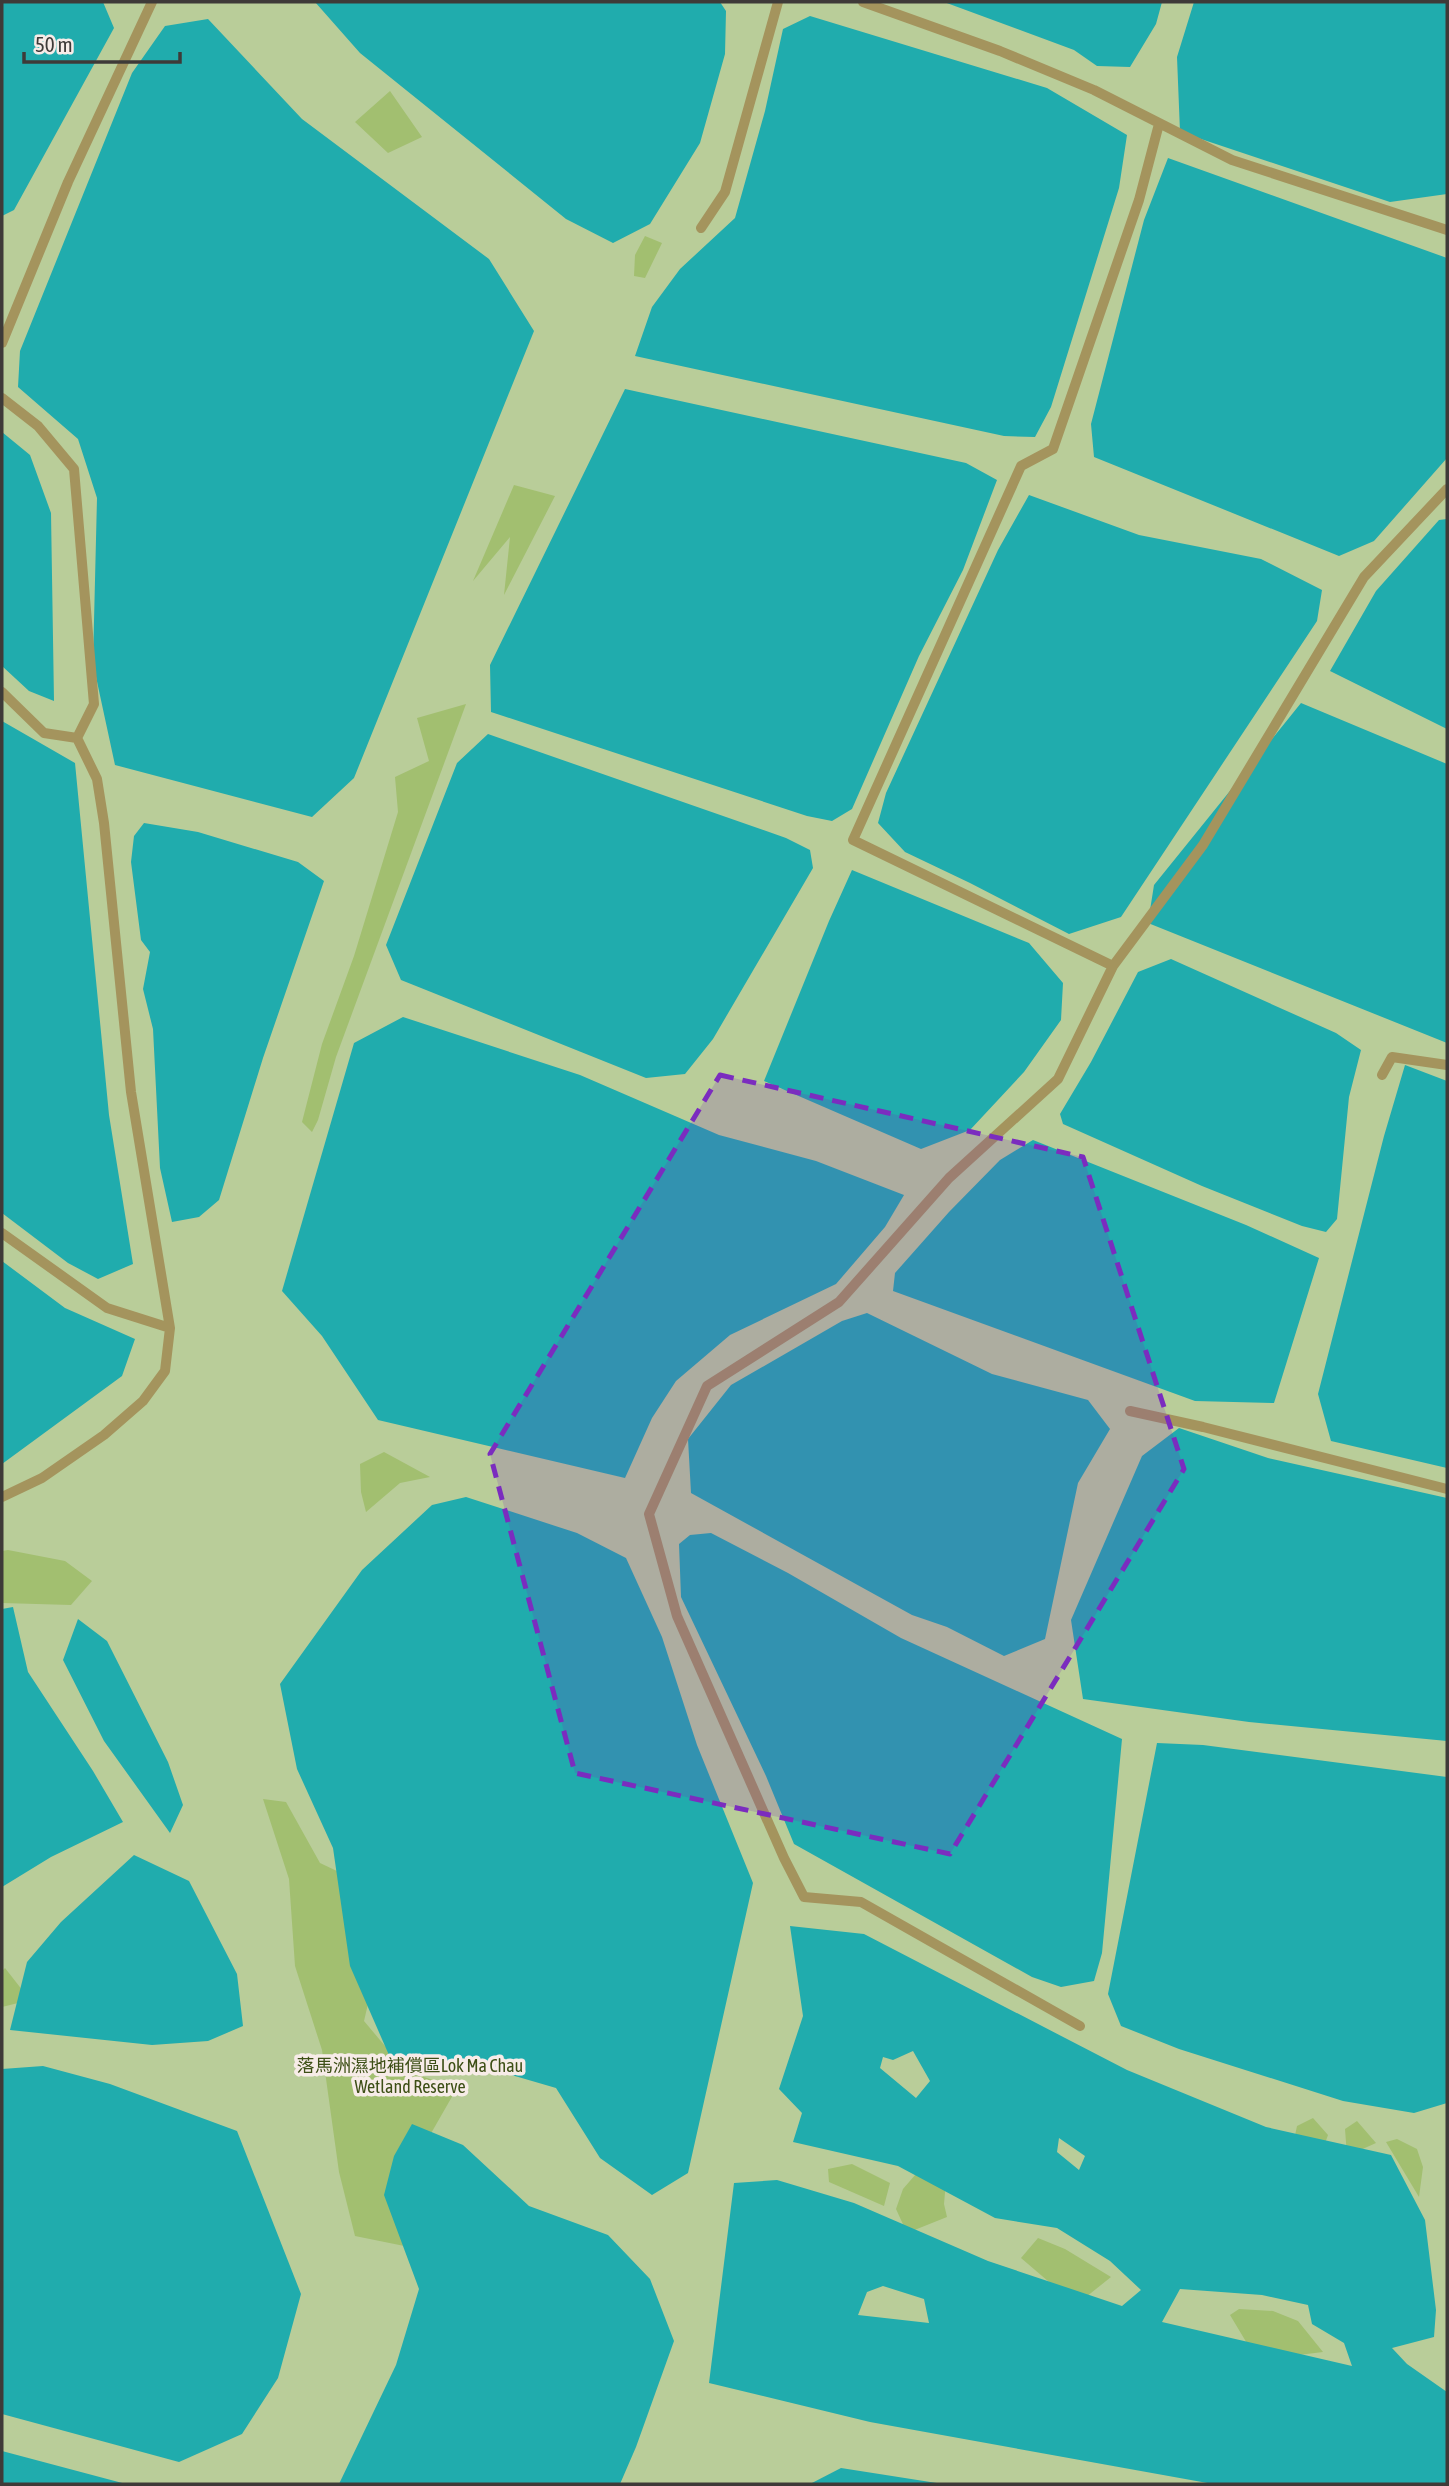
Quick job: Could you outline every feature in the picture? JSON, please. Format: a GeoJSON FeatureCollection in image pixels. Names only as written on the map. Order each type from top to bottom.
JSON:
{"type":"FeatureCollection","features":[{"type":"Feature","properties":{"kind":"lane"},"geometry":{"type":"LineString","coordinates":[[2,343],[68,182],[152,2]]}},
{"type":"Feature","properties":{"kind":"lane"},"geometry":{"type":"LineString","coordinates":[[701,228],[725,191],[778,2]]}},
{"type":"Feature","properties":{"kind":"lane"},"geometry":{"type":"LineString","coordinates":[[863,2],[1000,51],[1094,90],[1232,160],[1447,230]]}},
{"type":"Feature","properties":{"kind":"lane"},"geometry":{"type":"LineString","coordinates":[[1113,966],[853,840],[1021,466],[1053,449],[1139,200],[1158,124]]}},
{"type":"Feature","properties":{"kind":"lane"},"geometry":{"type":"LineString","coordinates":[[2,398],[38,426],[74,468],[94,704],[77,738]]}},
{"type":"Feature","properties":{"kind":"lane"},"geometry":{"type":"LineString","coordinates":[[1080,2026],[861,1902],[804,1897],[778,1845],[677,1616],[649,1514],[707,1386],[839,1302],[949,1178],[1058,1079],[1113,966],[1203,845],[1364,578],[1447,489]]}},
{"type":"Feature","properties":{"kind":"lane"},"geometry":{"type":"LineString","coordinates":[[2,692],[44,733],[77,738]]}},
{"type":"Feature","properties":{"kind":"lane"},"geometry":{"type":"LineString","coordinates":[[2,1497],[42,1478],[104,1435],[143,1401],[165,1371],[170,1328],[131,1092],[104,822],[97,779],[77,738]]}},
{"type":"Feature","properties":{"kind":"lane"},"geometry":{"type":"LineString","coordinates":[[1382,1075],[1392,1057],[1447,1065]]}},
{"type":"Feature","properties":{"kind":"lane"},"geometry":{"type":"LineString","coordinates":[[2,1233],[107,1308],[170,1328]]}},
{"type":"Feature","properties":{"kind":"lane"},"geometry":{"type":"LineString","coordinates":[[1130,1411],[1447,1489]]}},
{"type":"Feature","properties":{"kind":"highlighted area"},"geometry":{"type":"Polygon","coordinates":[[[720,1075],[1083,1157],[1184,1469],[950,1854],[575,1773],[490,1454],[720,1075]]]}},
{"type":"Feature","properties":{"kind":"green space","name":"落馬洲濕地補償區Lok Ma Chau Wetland Reserve"},"geometry":{"type":"Polygon","coordinates":[[[2,2],[1447,2],[1447,2484],[2,2484],[2,2]]]}},
{"type":"Feature","properties":{"kind":"green space"},"geometry":{"type":"Polygon","coordinates":[[[390,91],[422,137],[388,153],[355,122],[390,91]]]}},
{"type":"Feature","properties":{"kind":"green space"},"geometry":{"type":"Polygon","coordinates":[[[645,236],[662,243],[645,278],[634,276],[635,255],[645,236]]]}},
{"type":"Feature","properties":{"kind":"green space"},"geometry":{"type":"Polygon","coordinates":[[[514,485],[555,496],[504,595],[510,537],[473,581],[514,485]]]}},
{"type":"Feature","properties":{"kind":"green space"},"geometry":{"type":"Polygon","coordinates":[[[466,704],[336,1057],[312,1132],[302,1122],[322,1044],[354,956],[398,812],[395,777],[429,761],[417,718],[466,704]]]}},
{"type":"Feature","properties":{"kind":"green space"},"geometry":{"type":"Polygon","coordinates":[[[384,1452],[430,1477],[400,1483],[366,1512],[361,1492],[360,1464],[384,1452]]]}},
{"type":"Feature","properties":{"kind":"green space"},"geometry":{"type":"Polygon","coordinates":[[[2,1551],[65,1561],[92,1581],[71,1605],[2,1603],[2,1551]]]}},
{"type":"Feature","properties":{"kind":"green space","name":"落馬洲濕地補償區Lok Ma Chau Wetland Reserve"},"geometry":{"type":"Polygon","coordinates":[[[263,1799],[286,1802],[320,1863],[358,1881],[379,1957],[364,2021],[406,2071],[457,2088],[410,2170],[424,2250],[355,2236],[339,2172],[322,2050],[295,1966],[289,1879],[263,1799]]]}},
{"type":"Feature","properties":{"kind":"green space"},"geometry":{"type":"Polygon","coordinates":[[[5,1968],[30,2000],[2,2007],[2,1971],[5,1968]]]}},
{"type":"Feature","properties":{"kind":"green space"},"geometry":{"type":"Polygon","coordinates":[[[1313,2118],[1328,2135],[1322,2152],[1293,2145],[1297,2126],[1313,2118]]]}},
{"type":"Feature","properties":{"kind":"green space"},"geometry":{"type":"Polygon","coordinates":[[[1357,2121],[1376,2143],[1347,2156],[1345,2129],[1357,2121]]]}},
{"type":"Feature","properties":{"kind":"green space"},"geometry":{"type":"Polygon","coordinates":[[[1397,2139],[1417,2149],[1423,2167],[1419,2197],[1386,2142],[1397,2139]]]}},
{"type":"Feature","properties":{"kind":"green space"},"geometry":{"type":"Polygon","coordinates":[[[852,2164],[890,2183],[884,2206],[829,2182],[828,2169],[852,2164]]]}},
{"type":"Feature","properties":{"kind":"green space"},"geometry":{"type":"Polygon","coordinates":[[[922,2167],[946,2181],[944,2204],[947,2217],[907,2233],[896,2209],[903,2189],[922,2167]]]}},
{"type":"Feature","properties":{"kind":"green space"},"geometry":{"type":"Polygon","coordinates":[[[1038,2238],[1065,2249],[1111,2277],[1076,2305],[1021,2258],[1038,2238]]]}},
{"type":"Feature","properties":{"kind":"green space"},"geometry":{"type":"Polygon","coordinates":[[[1239,2309],[1273,2311],[1298,2321],[1323,2352],[1257,2360],[1230,2315],[1239,2309]]]}},
{"type":"Feature","properties":{"kind":"water"},"geometry":{"type":"Polygon","coordinates":[[[2,2],[103,2],[114,28],[14,210],[2,216],[2,2]]]}},
{"type":"Feature","properties":{"kind":"water"},"geometry":{"type":"Polygon","coordinates":[[[315,2],[720,2],[726,11],[725,54],[700,143],[650,224],[613,243],[566,219],[360,53],[315,2]]]}},
{"type":"Feature","properties":{"kind":"water"},"geometry":{"type":"Polygon","coordinates":[[[944,2],[1162,2],[1156,24],[1130,67],[1097,66],[1074,50],[944,2]]]}},
{"type":"Feature","properties":{"kind":"water"},"geometry":{"type":"Polygon","coordinates":[[[1194,2],[1447,2],[1447,194],[1390,202],[1180,132],[1177,57],[1194,2]]]}},
{"type":"Feature","properties":{"kind":"water"},"geometry":{"type":"Polygon","coordinates":[[[810,16],[1047,88],[1127,135],[1119,188],[1051,407],[1035,437],[1004,436],[635,356],[652,307],[680,269],[735,218],[765,111],[783,29],[810,16]]]}},
{"type":"Feature","properties":{"kind":"water"},"geometry":{"type":"Polygon","coordinates":[[[208,19],[302,119],[489,259],[534,331],[354,778],[312,817],[115,765],[93,663],[97,498],[78,439],[18,387],[20,351],[132,73],[165,26],[208,19]]]}},
{"type":"Feature","properties":{"kind":"water"},"geometry":{"type":"Polygon","coordinates":[[[1168,158],[1447,258],[1447,458],[1374,541],[1339,556],[1094,457],[1091,424],[1144,220],[1168,158]]]}},
{"type":"Feature","properties":{"kind":"water"},"geometry":{"type":"Polygon","coordinates":[[[625,389],[966,463],[997,480],[963,570],[919,656],[852,809],[832,821],[807,816],[491,712],[490,665],[625,389]]]}},
{"type":"Feature","properties":{"kind":"water"},"geometry":{"type":"Polygon","coordinates":[[[2,432],[30,455],[51,513],[54,701],[29,691],[2,666],[2,432]]]}},
{"type":"Feature","properties":{"kind":"water"},"geometry":{"type":"Polygon","coordinates":[[[1029,495],[1139,535],[1261,559],[1322,590],[1317,621],[1121,917],[1069,934],[905,852],[878,823],[886,793],[998,550],[1029,495]]]}},
{"type":"Feature","properties":{"kind":"water"},"geometry":{"type":"Polygon","coordinates":[[[1447,519],[1447,729],[1330,671],[1376,591],[1439,520],[1447,519]]]}},
{"type":"Feature","properties":{"kind":"water"},"geometry":{"type":"Polygon","coordinates":[[[1301,703],[1447,764],[1447,1043],[1148,923],[1154,885],[1301,703]]]}},
{"type":"Feature","properties":{"kind":"water"},"geometry":{"type":"Polygon","coordinates":[[[2,721],[75,763],[109,1115],[133,1264],[98,1279],[68,1263],[2,1213],[2,721]]]}},
{"type":"Feature","properties":{"kind":"water"},"geometry":{"type":"Polygon","coordinates":[[[488,734],[786,838],[810,850],[813,868],[713,1039],[685,1074],[646,1078],[401,980],[386,945],[457,763],[488,734]]]}},
{"type":"Feature","properties":{"kind":"water"},"geometry":{"type":"Polygon","coordinates":[[[144,823],[198,832],[298,862],[324,881],[263,1058],[219,1200],[199,1217],[172,1222],[160,1168],[153,1029],[143,989],[150,952],[141,940],[131,862],[134,836],[144,823]]]}},
{"type":"Feature","properties":{"kind":"water"},"geometry":{"type":"Polygon","coordinates":[[[852,870],[1029,943],[1063,983],[1061,1020],[1024,1072],[970,1130],[921,1149],[764,1081],[852,870]]]}},
{"type":"Feature","properties":{"kind":"water"},"geometry":{"type":"Polygon","coordinates":[[[1171,959],[1336,1033],[1361,1050],[1349,1097],[1337,1219],[1326,1232],[1302,1226],[1202,1186],[1063,1124],[1060,1114],[1091,1062],[1138,972],[1171,959]]]}},
{"type":"Feature","properties":{"kind":"water"},"geometry":{"type":"Polygon","coordinates":[[[403,1017],[580,1075],[719,1135],[816,1161],[904,1195],[885,1227],[836,1284],[730,1335],[676,1381],[652,1418],[625,1478],[378,1420],[322,1336],[282,1291],[354,1043],[403,1017]]]}},
{"type":"Feature","properties":{"kind":"water"},"geometry":{"type":"Polygon","coordinates":[[[1405,1065],[1447,1081],[1447,1468],[1331,1441],[1318,1394],[1384,1136],[1405,1065]]]}},
{"type":"Feature","properties":{"kind":"water"},"geometry":{"type":"Polygon","coordinates":[[[1033,1140],[1246,1225],[1319,1258],[1274,1403],[1195,1401],[893,1291],[895,1273],[949,1212],[1000,1160],[1033,1140]]]}},
{"type":"Feature","properties":{"kind":"water"},"geometry":{"type":"Polygon","coordinates":[[[2,1261],[65,1308],[135,1339],[122,1376],[2,1464],[2,1261]]]}},
{"type":"Feature","properties":{"kind":"water"},"geometry":{"type":"Polygon","coordinates":[[[867,1313],[992,1374],[1088,1400],[1110,1429],[1078,1483],[1045,1639],[1004,1656],[947,1627],[912,1615],[691,1493],[688,1439],[731,1385],[842,1321],[867,1313]]]}},
{"type":"Feature","properties":{"kind":"water"},"geometry":{"type":"Polygon","coordinates":[[[1179,1428],[1268,1458],[1447,1498],[1447,1741],[1249,1722],[1083,1699],[1071,1620],[1142,1456],[1179,1428]]]}},
{"type":"Feature","properties":{"kind":"water"},"geometry":{"type":"Polygon","coordinates":[[[466,1497],[577,1533],[626,1558],[662,1637],[697,1745],[753,1883],[688,2173],[652,2195],[600,2158],[556,2088],[481,2066],[392,2062],[350,1966],[333,1848],[297,1769],[280,1684],[362,1570],[432,1505],[466,1497]]]}},
{"type":"Feature","properties":{"kind":"water"},"geometry":{"type":"Polygon","coordinates":[[[711,1533],[788,1573],[901,1638],[1122,1739],[1102,1953],[1094,1981],[1061,1987],[1032,1977],[794,1844],[766,1776],[681,1597],[679,1544],[690,1535],[711,1533]]]}},
{"type":"Feature","properties":{"kind":"water"},"geometry":{"type":"Polygon","coordinates":[[[13,1607],[28,1672],[123,1822],[51,1857],[2,1887],[2,1609],[13,1607]]]}},
{"type":"Feature","properties":{"kind":"water"},"geometry":{"type":"Polygon","coordinates":[[[78,1619],[107,1641],[168,1762],[183,1805],[170,1833],[104,1741],[63,1660],[78,1619]]]}},
{"type":"Feature","properties":{"kind":"water"},"geometry":{"type":"Polygon","coordinates":[[[1157,1743],[1203,1745],[1447,1777],[1447,2103],[1414,2113],[1343,2101],[1179,2049],[1121,2026],[1108,1994],[1157,1743]]]}},
{"type":"Feature","properties":{"kind":"water"},"geometry":{"type":"Polygon","coordinates":[[[134,1855],[189,1881],[237,1974],[243,2026],[208,2041],[152,2045],[10,2030],[27,1962],[61,1922],[134,1855]]]}},
{"type":"Feature","properties":{"kind":"water"},"geometry":{"type":"Polygon","coordinates":[[[790,1926],[864,1934],[1127,2070],[1266,2127],[1391,2155],[1425,2220],[1436,2310],[1434,2337],[1392,2348],[1407,2364],[1447,2392],[1447,2484],[1213,2484],[870,2422],[709,2383],[734,2183],[777,2180],[854,2203],[988,2261],[1122,2306],[1141,2290],[1110,2261],[1057,2228],[995,2218],[898,2166],[793,2142],[802,2113],[779,2089],[803,2016],[790,1926]],[[913,2051],[893,2060],[883,2057],[880,2068],[916,2098],[930,2081],[913,2051]],[[1059,2138],[1057,2152],[1079,2170],[1085,2156],[1059,2138]],[[883,2286],[867,2292],[858,2315],[929,2323],[924,2299],[883,2286]],[[1180,2289],[1162,2322],[1352,2366],[1344,2343],[1312,2324],[1308,2305],[1262,2295],[1180,2289]]]}},
{"type":"Feature","properties":{"kind":"water"},"geometry":{"type":"Polygon","coordinates":[[[43,2066],[110,2084],[237,2131],[301,2294],[278,2378],[242,2434],[179,2462],[2,2414],[2,2069],[43,2066]]]}},
{"type":"Feature","properties":{"kind":"water"},"geometry":{"type":"Polygon","coordinates":[[[412,2124],[463,2145],[529,2206],[608,2235],[650,2279],[674,2341],[620,2484],[339,2484],[396,2365],[419,2289],[384,2195],[394,2156],[412,2124]]]}},
{"type":"Feature","properties":{"kind":"water"},"geometry":{"type":"Polygon","coordinates":[[[2,2451],[126,2484],[2,2484],[2,2451]]]}},
{"type":"Feature","properties":{"kind":"water"},"geometry":{"type":"Polygon","coordinates":[[[841,2468],[943,2484],[810,2484],[841,2468]]]}}]}
